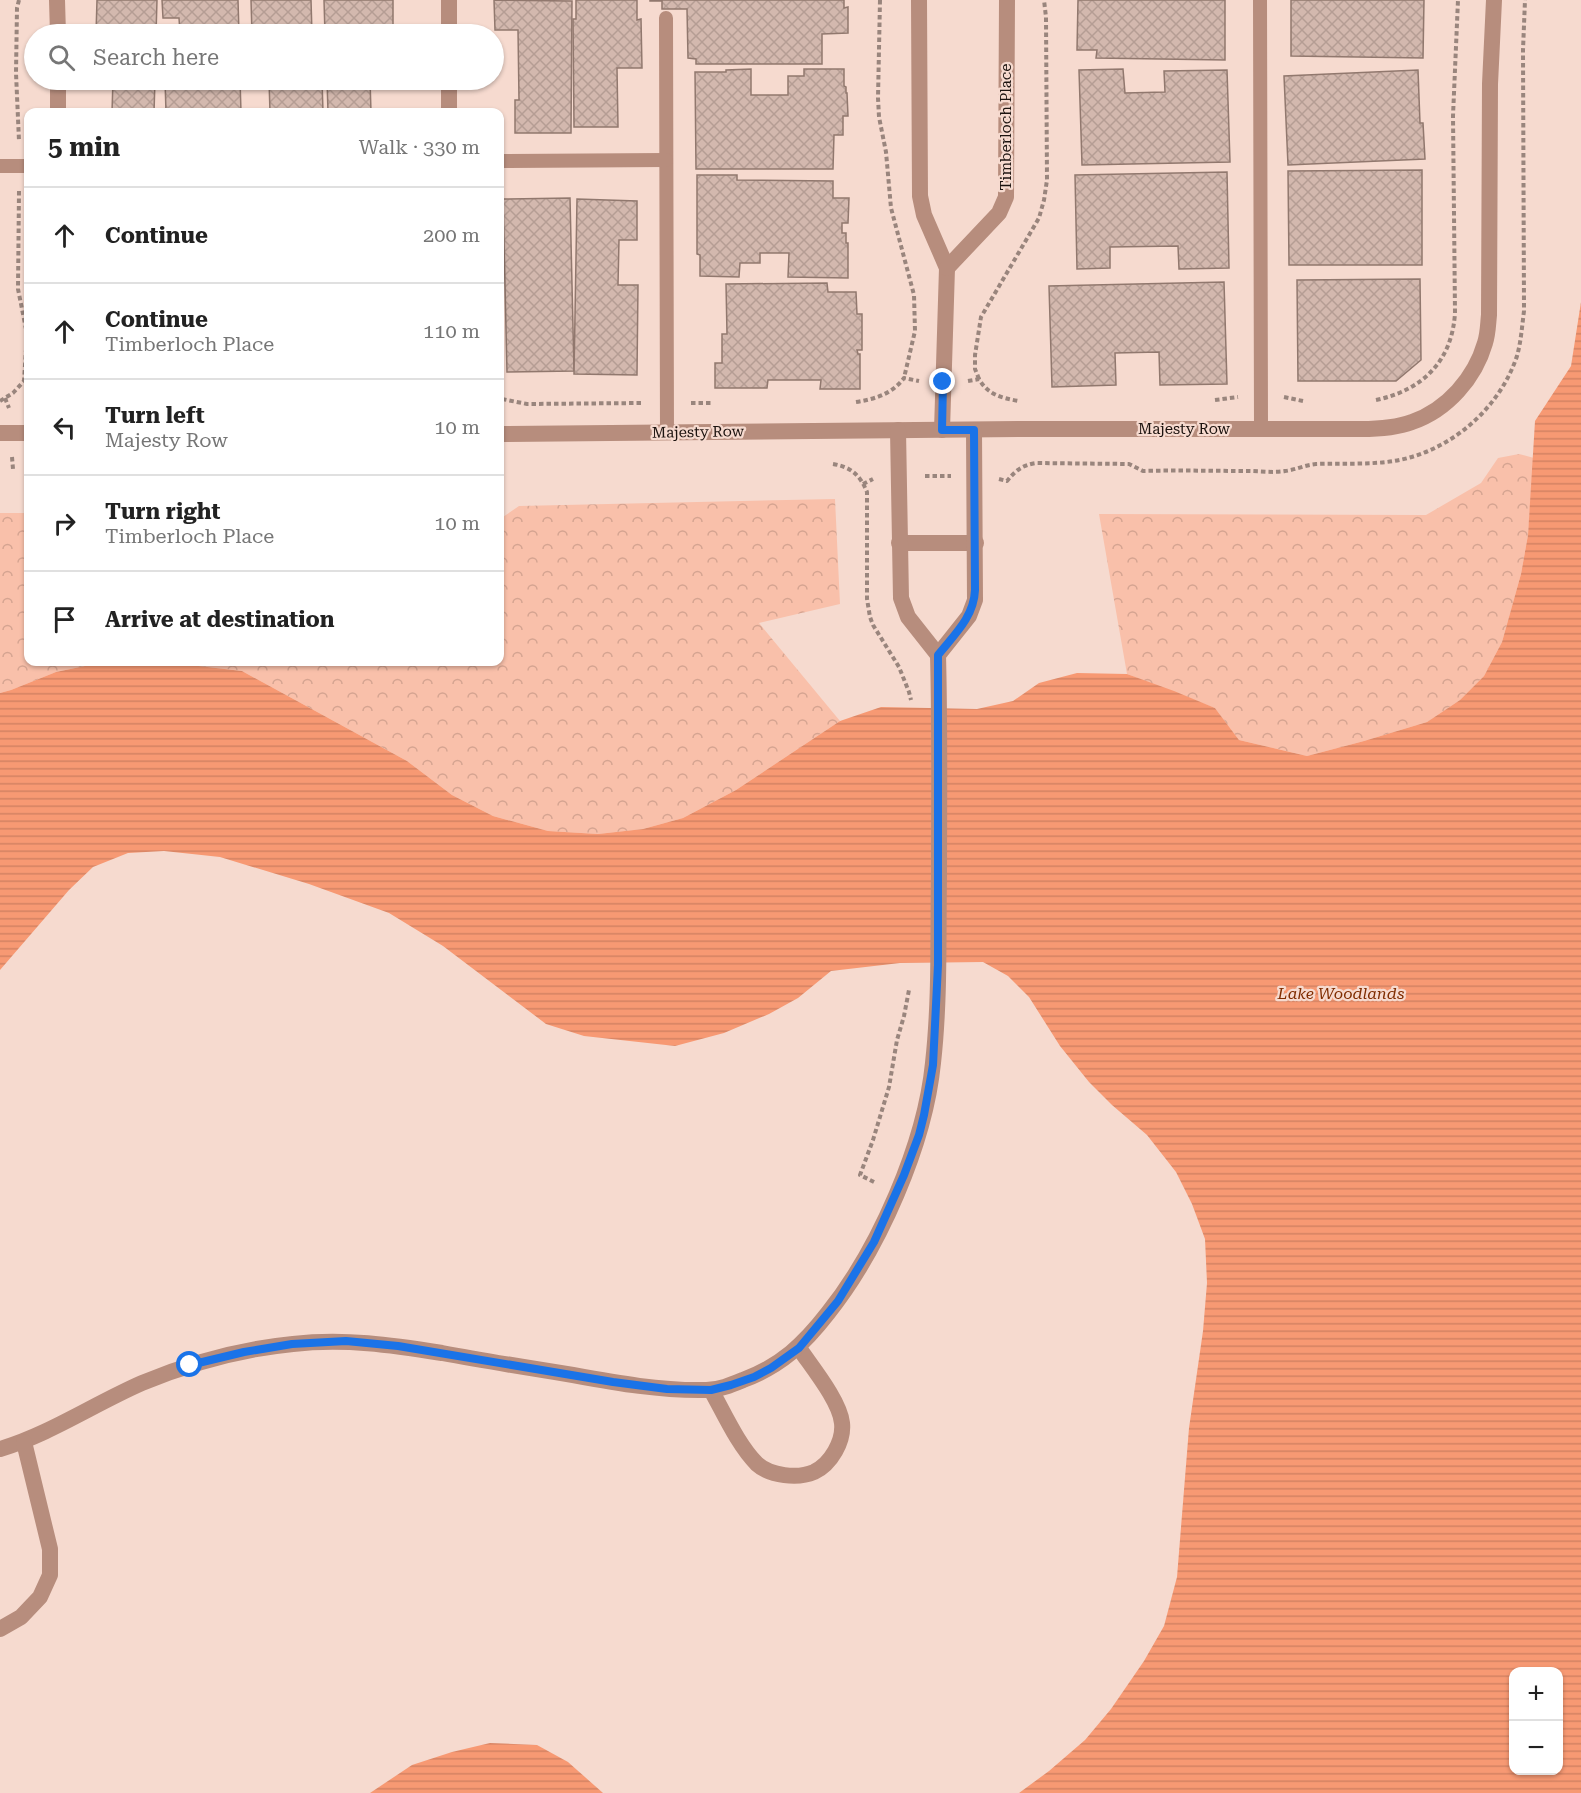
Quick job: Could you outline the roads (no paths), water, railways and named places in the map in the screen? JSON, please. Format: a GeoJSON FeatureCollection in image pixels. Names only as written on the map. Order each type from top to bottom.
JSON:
{"type":"FeatureCollection","features":[{"type":"Feature","properties":{"kind":"street"},"geometry":{"type":"LineString","coordinates":[[57,0],[58,24]]}},
{"type":"Feature","properties":{"kind":"street"},"geometry":{"type":"LineString","coordinates":[[449,0],[449,24]]}},
{"type":"Feature","properties":{"kind":"street"},"geometry":{"type":"LineString","coordinates":[[918,0],[920,196],[924,215],[947,268],[942,430]]}},
{"type":"Feature","properties":{"kind":"street","name":"Timberloch Place"},"geometry":{"type":"LineString","coordinates":[[947,268],[999,213],[1006,197],[1007,0]]}},
{"type":"Feature","properties":{"kind":"street","name":"Majesty Row"},"geometry":{"type":"LineString","coordinates":[[504,434],[1386,428],[1413,422],[1435,411],[1455,396],[1473,372],[1485,343],[1489,315],[1490,84],[1494,0]]}},
{"type":"Feature","properties":{"kind":"street"},"geometry":{"type":"LineString","coordinates":[[58,90],[58,108]]}},
{"type":"Feature","properties":{"kind":"street"},"geometry":{"type":"LineString","coordinates":[[449,90],[449,108]]}},
{"type":"Feature","properties":{"kind":"street"},"geometry":{"type":"LineString","coordinates":[[0,1449],[24,1442],[141,1384],[190,1365],[244,1352],[292,1344],[346,1341],[398,1346],[613,1382],[667,1389],[711,1390],[754,1377],[799,1348],[838,1301],[874,1242],[919,1135],[933,1065],[938,965],[938,655],[908,617],[903,607],[900,590],[898,430]]}},
{"type":"Feature","properties":{"kind":"street"},"geometry":{"type":"LineString","coordinates":[[938,655],[973,608],[976,543],[974,430]]}},
{"type":"Feature","properties":{"kind":"street"},"geometry":{"type":"LineString","coordinates":[[0,434],[24,433]]}},
{"type":"Feature","properties":{"kind":"street"},"geometry":{"type":"LineString","coordinates":[[899,543],[976,543]]}},
{"type":"Feature","properties":{"kind":"street"},"geometry":{"type":"LineString","coordinates":[[711,1390],[745,1448],[759,1466],[776,1474],[797,1476],[815,1472],[830,1458],[840,1443],[843,1423],[836,1403],[799,1348]]}},
{"type":"Feature","properties":{"kind":"street"},"geometry":{"type":"LineString","coordinates":[[0,1629],[21,1617],[40,1597],[50,1575],[50,1549],[24,1442]]}},
{"type":"Feature","properties":{"kind":"lane"},"geometry":{"type":"LineString","coordinates":[[1260,0],[1262,428]]}},
{"type":"Feature","properties":{"kind":"lane"},"geometry":{"type":"LineString","coordinates":[[666,18],[667,433]]}},
{"type":"Feature","properties":{"kind":"lane"},"geometry":{"type":"LineString","coordinates":[[504,161],[666,160]]}},
{"type":"Feature","properties":{"kind":"lane"},"geometry":{"type":"LineString","coordinates":[[0,166],[24,166]]}},
{"type":"Feature","properties":{"kind":"water","name":"Lake Woodlands"},"geometry":{"type":"Polygon","coordinates":[[[1581,302],[1581,1793],[1019,1793],[1085,1740],[1111,1709],[1144,1661],[1164,1626],[1177,1577],[1189,1428],[1203,1331],[1207,1283],[1205,1239],[1192,1204],[1176,1172],[1147,1135],[1089,1082],[1060,1046],[1029,997],[1008,976],[983,962],[900,963],[831,971],[798,998],[769,1014],[724,1033],[675,1046],[584,1036],[546,1024],[443,946],[389,913],[309,884],[220,857],[164,851],[128,853],[93,867],[69,890],[0,970],[0,693],[56,672],[85,666],[199,666],[242,671],[407,761],[452,795],[493,816],[548,831],[598,834],[643,829],[683,818],[736,790],[840,721],[881,707],[977,709],[1013,701],[1039,683],[1077,673],[1127,674],[1215,708],[1239,740],[1307,756],[1427,722],[1460,700],[1484,676],[1502,642],[1521,574],[1528,535],[1535,421],[1571,366],[1581,302]]]}},
{"type":"Feature","properties":{"kind":"water"},"geometry":{"type":"Polygon","coordinates":[[[490,1743],[537,1745],[568,1762],[603,1793],[370,1793],[412,1765],[490,1743]]]}}]}
